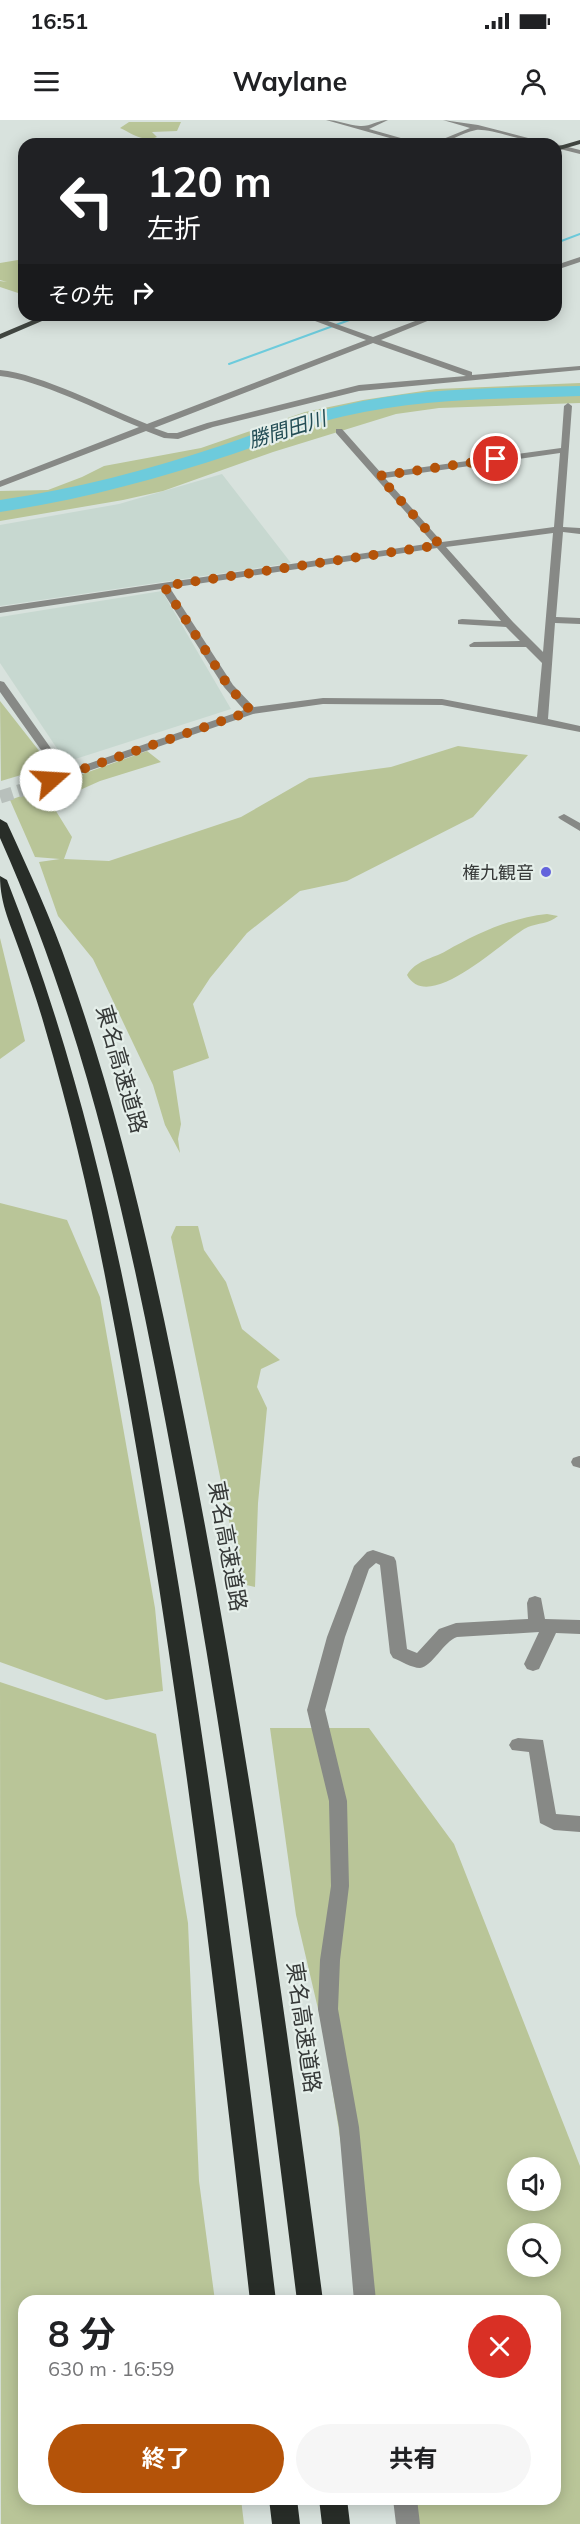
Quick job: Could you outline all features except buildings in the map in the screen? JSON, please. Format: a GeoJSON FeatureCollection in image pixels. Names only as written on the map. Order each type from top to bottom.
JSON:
{"type":"FeatureCollection","features":[{"type":"Feature","properties":{"kind":"highway","name":"東名高速道路"},"geometry":{"type":"LineString","coordinates":[[0,823],[45,925],[78,1018],[120,1166],[149,1290],[211,1611],[246,1821],[309,2295]]}},
{"type":"Feature","properties":{"kind":"highway"},"geometry":{"type":"LineString","coordinates":[[0,880],[26,946],[60,1055],[92,1175],[129,1349],[177,1628],[217,1911],[262,2295]]}},
{"type":"Feature","properties":{"kind":"highway"},"geometry":{"type":"LineString","coordinates":[[284,2505],[286,2524]]}},
{"type":"Feature","properties":{"kind":"highway"},"geometry":{"type":"LineString","coordinates":[[334,2505],[336,2524]]}},
{"type":"Feature","properties":{"kind":"main road"},"geometry":{"type":"LineString","coordinates":[[562,146],[580,142]]}},
{"type":"Feature","properties":{"kind":"main road"},"geometry":{"type":"LineString","coordinates":[[0,336],[37,321]]}},
{"type":"Feature","properties":{"kind":"street"},"geometry":{"type":"LineString","coordinates":[[329,120],[396,138]]}},
{"type":"Feature","properties":{"kind":"street"},"geometry":{"type":"LineString","coordinates":[[362,129],[385,120]]}},
{"type":"Feature","properties":{"kind":"street"},"geometry":{"type":"LineString","coordinates":[[446,120],[523,138]]}},
{"type":"Feature","properties":{"kind":"street"},"geometry":{"type":"LineString","coordinates":[[450,138],[478,127]]}},
{"type":"Feature","properties":{"kind":"street"},"geometry":{"type":"LineString","coordinates":[[562,148],[580,152]]}},
{"type":"Feature","properties":{"kind":"street"},"geometry":{"type":"LineString","coordinates":[[562,266],[580,259]]}},
{"type":"Feature","properties":{"kind":"street"},"geometry":{"type":"LineString","coordinates":[[562,261],[580,267]]}},
{"type":"Feature","properties":{"kind":"street"},"geometry":{"type":"LineString","coordinates":[[320,321],[475,376]]}},
{"type":"Feature","properties":{"kind":"street"},"geometry":{"type":"LineString","coordinates":[[0,484],[422,321]]}},
{"type":"Feature","properties":{"kind":"street"},"geometry":{"type":"LineString","coordinates":[[0,373],[11,374],[53,389],[167,436],[178,436],[210,425],[359,388],[580,368]]}},
{"type":"Feature","properties":{"kind":"street"},"geometry":{"type":"LineString","coordinates":[[542,721],[568,445],[568,406]]}},
{"type":"Feature","properties":{"kind":"street"},"geometry":{"type":"LineString","coordinates":[[339,430],[509,624],[546,661]]}},
{"type":"Feature","properties":{"kind":"street"},"geometry":{"type":"LineString","coordinates":[[379,476],[568,445]]}},
{"type":"Feature","properties":{"kind":"street"},"geometry":{"type":"LineString","coordinates":[[0,470],[18,478]]}},
{"type":"Feature","properties":{"kind":"street"},"geometry":{"type":"LineString","coordinates":[[0,610],[440,545],[559,529],[580,531]]}},
{"type":"Feature","properties":{"kind":"street"},"geometry":{"type":"LineString","coordinates":[[164,586],[223,678],[251,711]]}},
{"type":"Feature","properties":{"kind":"street"},"geometry":{"type":"LineString","coordinates":[[551,620],[580,621]]}},
{"type":"Feature","properties":{"kind":"street"},"geometry":{"type":"LineString","coordinates":[[462,622],[509,624]]}},
{"type":"Feature","properties":{"kind":"street"},"geometry":{"type":"LineString","coordinates":[[474,645],[528,644]]}},
{"type":"Feature","properties":{"kind":"street"},"geometry":{"type":"LineString","coordinates":[[0,684],[64,775]]}},
{"type":"Feature","properties":{"kind":"street"},"geometry":{"type":"LineString","coordinates":[[38,785],[251,711],[323,701],[406,700],[472,707],[580,729]]}},
{"type":"Feature","properties":{"kind":"street"},"geometry":{"type":"LineString","coordinates":[[564,818],[580,828]]}},
{"type":"Feature","properties":{"kind":"street"},"geometry":{"type":"LineString","coordinates":[[363,2295],[349,2127],[328,2009],[330,1960],[340,1886],[338,1801],[316,1710],[336,1637],[362,1566],[373,1556],[388,1561],[399,1653],[420,1660],[445,1634],[456,1629],[580,1627]]}},
{"type":"Feature","properties":{"kind":"street"},"geometry":{"type":"LineString","coordinates":[[533,1664],[544,1626],[535,1603]]}},
{"type":"Feature","properties":{"kind":"street"},"geometry":{"type":"LineString","coordinates":[[518,1745],[537,1745],[547,1818],[554,1822],[580,1824]]}},
{"type":"Feature","properties":{"kind":"street"},"geometry":{"type":"LineString","coordinates":[[406,2505],[408,2524]]}},
{"type":"Feature","properties":{"kind":"shaded area"},"geometry":{"type":"Polygon","coordinates":[[[222,474],[291,563],[0,606],[0,525],[119,504],[222,474]]]}},
{"type":"Feature","properties":{"kind":"shaded area"},"geometry":{"type":"Polygon","coordinates":[[[162,591],[231,709],[66,762],[0,663],[0,617],[162,591]]]}},
{"type":"Feature","properties":{"kind":"green space"},"geometry":{"type":"Polygon","coordinates":[[[129,122],[181,122],[177,131],[152,132],[157,137],[154,138],[138,137],[120,128],[129,122]]]}},
{"type":"Feature","properties":{"kind":"green space"},"geometry":{"type":"Polygon","coordinates":[[[18,260],[18,293],[0,287],[0,281],[7,282],[0,280],[0,263],[18,260]]]}},
{"type":"Feature","properties":{"kind":"green space"},"geometry":{"type":"Polygon","coordinates":[[[580,383],[580,403],[439,408],[396,414],[273,452],[163,491],[0,521],[0,491],[48,490],[104,466],[201,448],[305,412],[436,389],[580,383]]]}},
{"type":"Feature","properties":{"kind":"green space"},"geometry":{"type":"Polygon","coordinates":[[[0,701],[51,766],[1,781],[0,701]]]}},
{"type":"Feature","properties":{"kind":"green space"},"geometry":{"type":"Polygon","coordinates":[[[458,746],[528,755],[473,817],[347,881],[300,891],[247,933],[210,978],[193,1004],[209,1058],[173,1071],[181,1124],[178,1139],[180,1153],[165,1125],[153,1085],[93,959],[58,916],[39,862],[60,859],[35,857],[10,800],[147,751],[161,762],[100,781],[51,803],[72,837],[64,859],[109,861],[241,817],[309,778],[391,767],[458,746]]]}},
{"type":"Feature","properties":{"kind":"green space"},"geometry":{"type":"Polygon","coordinates":[[[547,914],[558,916],[547,922],[528,927],[468,970],[449,980],[432,986],[418,985],[407,975],[420,963],[482,932],[520,919],[547,914]]]}},
{"type":"Feature","properties":{"kind":"green space"},"geometry":{"type":"Polygon","coordinates":[[[0,938],[25,1041],[0,1059],[0,938]]]}},
{"type":"Feature","properties":{"kind":"green space"},"geometry":{"type":"Polygon","coordinates":[[[0,1203],[67,1220],[100,1297],[155,1608],[163,1691],[106,1700],[0,1662],[0,1203]]]}},
{"type":"Feature","properties":{"kind":"green space"},"geometry":{"type":"Polygon","coordinates":[[[176,1226],[198,1226],[204,1250],[226,1282],[242,1329],[280,1360],[261,1369],[257,1387],[267,1408],[258,1503],[255,1587],[242,1584],[171,1237],[176,1226]]]}},
{"type":"Feature","properties":{"kind":"green space"},"geometry":{"type":"Polygon","coordinates":[[[0,1682],[156,1734],[188,1923],[199,2181],[214,2295],[18,2295],[18,2505],[242,2505],[244,2524],[1,2524],[0,1682]]]}},
{"type":"Feature","properties":{"kind":"green space"},"geometry":{"type":"Polygon","coordinates":[[[270,1728],[369,1728],[454,1844],[580,2166],[580,2524],[404,2524],[401,2505],[561,2505],[561,2295],[365,2295],[323,2030],[296,1915],[270,1728]]]}},
{"type":"Feature","properties":{"kind":"waterway"},"geometry":{"type":"LineString","coordinates":[[562,241],[580,234]]}},
{"type":"Feature","properties":{"kind":"waterway"},"geometry":{"type":"LineString","coordinates":[[229,364],[347,321]]}},
{"type":"Feature","properties":{"kind":"waterway","name":"勝間田川"},"geometry":{"type":"LineString","coordinates":[[0,506],[87,490],[144,475],[229,449],[312,419],[370,405],[430,397],[580,391]]}},
{"type":"Feature","properties":{"kind":"tunnel"},"geometry":{"type":"LineString","coordinates":[[0,797],[38,785]]}},
{"type":"Feature","properties":{"kind":"place","name":"権九観音"},"geometry":{"type":"Point","coordinates":[546,872]}},
{"type":"Feature","properties":{"kind":"route"},"geometry":{"type":"LineString","coordinates":[[51,780],[251,711],[229,687],[186,624],[164,586],[440,545],[379,476],[496,459]]}}]}
